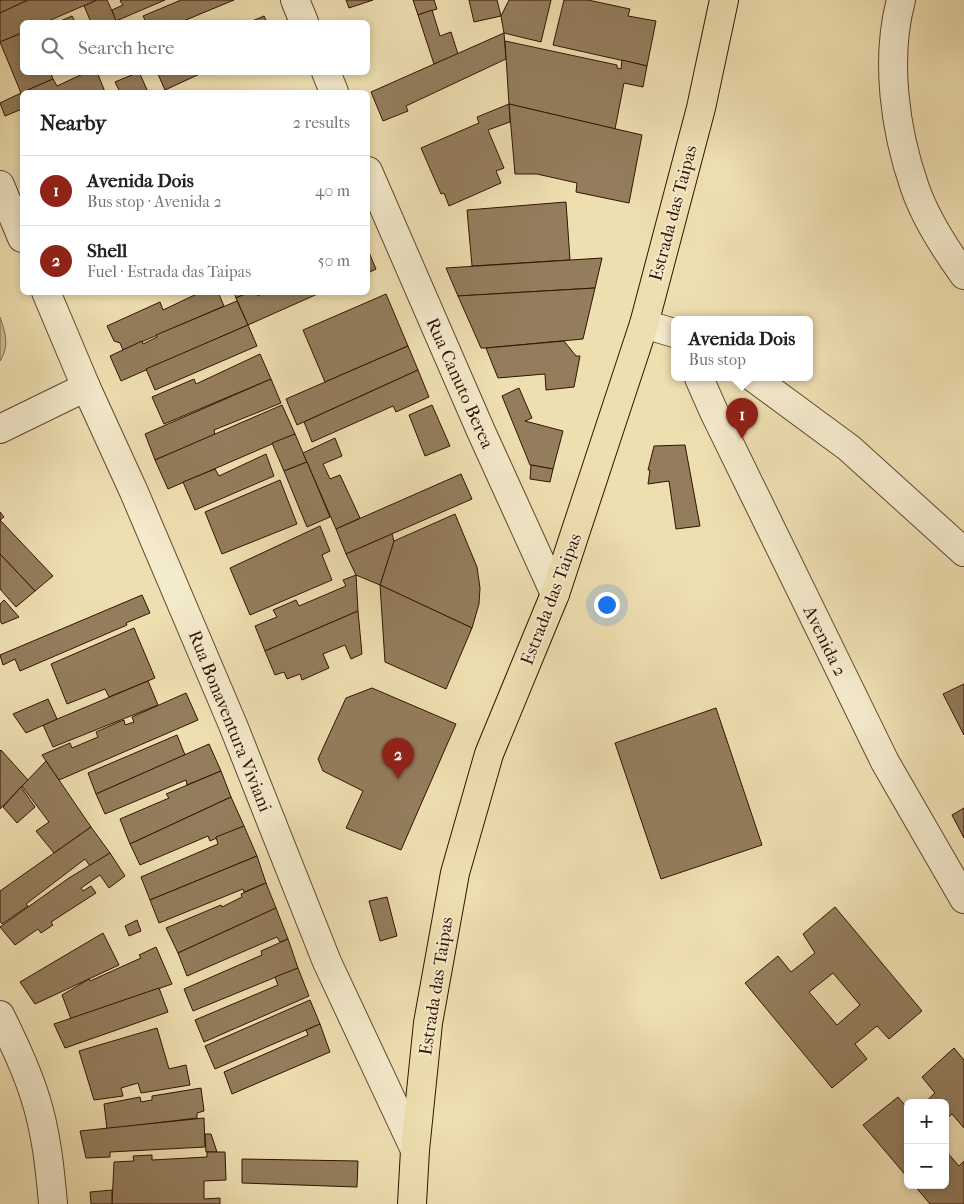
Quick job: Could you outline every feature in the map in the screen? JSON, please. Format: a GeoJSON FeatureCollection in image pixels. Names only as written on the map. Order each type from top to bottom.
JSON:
{"type":"FeatureCollection","features":[{"type":"Feature","properties":{"kind":"main road","name":"Estrada das Taipas"},"geometry":{"type":"LineString","coordinates":[[412,1204],[415,1150],[428,1023],[455,873],[489,754],[556,594],[644,324],[701,108],[724,0]]}},
{"type":"Feature","properties":{"kind":"street"},"geometry":{"type":"LineString","coordinates":[[294,0],[303,20]]}},
{"type":"Feature","properties":{"kind":"street"},"geometry":{"type":"LineString","coordinates":[[901,0],[893,64],[899,130],[915,190],[947,252],[964,275]]}},
{"type":"Feature","properties":{"kind":"street"},"geometry":{"type":"LineString","coordinates":[[327,75],[333,90]]}},
{"type":"Feature","properties":{"kind":"street","name":"Rua Canuto Berea"},"geometry":{"type":"LineString","coordinates":[[370,176],[480,429],[556,594]]}},
{"type":"Feature","properties":{"kind":"street"},"geometry":{"type":"LineString","coordinates":[[0,184],[20,233]]}},
{"type":"Feature","properties":{"kind":"street","name":"Rua Bonaventura Viviani"},"geometry":{"type":"LineString","coordinates":[[47,295],[230,716],[327,962],[415,1150]]}},
{"type":"Feature","properties":{"kind":"street"},"geometry":{"type":"LineString","coordinates":[[644,324],[671,332]]}},
{"type":"Feature","properties":{"kind":"street","name":"Avenida 2"},"geometry":{"type":"LineString","coordinates":[[700,381],[885,762],[964,898]]}},
{"type":"Feature","properties":{"kind":"street"},"geometry":{"type":"LineString","coordinates":[[758,381],[849,448],[964,552]]}},
{"type":"Feature","properties":{"kind":"street"},"geometry":{"type":"LineString","coordinates":[[0,429],[86,387]]}},
{"type":"Feature","properties":{"kind":"street"},"geometry":{"type":"LineString","coordinates":[[0,1014],[22,1061],[36,1098],[48,1155],[53,1204]]}},
{"type":"Feature","properties":{"kind":"shaded area"},"geometry":{"type":"Polygon","coordinates":[[[0,317],[6,344],[0,361],[0,317]]]}},
{"type":"Feature","properties":{"kind":"building"},"geometry":{"type":"Polygon","coordinates":[[[0,0],[28,0],[0,13],[0,0]]]}},
{"type":"Feature","properties":{"kind":"building"},"geometry":{"type":"Polygon","coordinates":[[[28,0],[97,0],[51,20],[20,20],[20,34],[0,42],[0,13],[28,0]]]}},
{"type":"Feature","properties":{"kind":"building"},"geometry":{"type":"Polygon","coordinates":[[[97,0],[107,0],[116,20],[90,20],[84,6],[97,0]]]}},
{"type":"Feature","properties":{"kind":"building"},"geometry":{"type":"Polygon","coordinates":[[[165,0],[116,20],[112,10],[123,5],[120,1],[165,0]]]}},
{"type":"Feature","properties":{"kind":"building"},"geometry":{"type":"Polygon","coordinates":[[[181,0],[234,0],[186,20],[145,20],[143,16],[181,0]]]}},
{"type":"Feature","properties":{"kind":"building"},"geometry":{"type":"Polygon","coordinates":[[[346,0],[373,0],[349,8],[346,0]]]}},
{"type":"Feature","properties":{"kind":"building"},"geometry":{"type":"Polygon","coordinates":[[[413,0],[434,0],[437,9],[418,15],[413,0]]]}},
{"type":"Feature","properties":{"kind":"building"},"geometry":{"type":"Polygon","coordinates":[[[469,0],[497,0],[501,16],[474,22],[469,0]]]}},
{"type":"Feature","properties":{"kind":"building"},"geometry":{"type":"Polygon","coordinates":[[[509,0],[551,0],[541,42],[504,33],[501,16],[509,0]]]}},
{"type":"Feature","properties":{"kind":"building"},"geometry":{"type":"Polygon","coordinates":[[[564,0],[588,0],[630,9],[628,16],[656,21],[647,66],[553,45],[564,0]]]}},
{"type":"Feature","properties":{"kind":"building"},"geometry":{"type":"Polygon","coordinates":[[[432,10],[440,36],[451,32],[458,54],[434,64],[418,15],[432,10]]]}},
{"type":"Feature","properties":{"kind":"building"},"geometry":{"type":"Polygon","coordinates":[[[72,16],[74,20],[63,20],[72,16]]]}},
{"type":"Feature","properties":{"kind":"building"},"geometry":{"type":"Polygon","coordinates":[[[264,16],[266,20],[255,20],[264,16]]]}},
{"type":"Feature","properties":{"kind":"building"},"geometry":{"type":"Polygon","coordinates":[[[504,33],[506,59],[406,106],[408,111],[383,121],[371,92],[504,33]]]}},
{"type":"Feature","properties":{"kind":"building"},"geometry":{"type":"Polygon","coordinates":[[[20,34],[20,75],[51,75],[53,79],[28,90],[20,91],[0,42],[20,34]]]}},
{"type":"Feature","properties":{"kind":"building"},"geometry":{"type":"Polygon","coordinates":[[[505,41],[617,65],[617,68],[621,69],[622,60],[647,66],[643,87],[624,83],[615,129],[509,104],[505,41]]]}},
{"type":"Feature","properties":{"kind":"building"},"geometry":{"type":"Polygon","coordinates":[[[81,75],[98,75],[104,90],[28,90],[53,79],[57,86],[81,75]]]}},
{"type":"Feature","properties":{"kind":"building"},"geometry":{"type":"Polygon","coordinates":[[[132,75],[140,75],[147,90],[119,90],[115,82],[132,75]]]}},
{"type":"Feature","properties":{"kind":"building"},"geometry":{"type":"Polygon","coordinates":[[[158,75],[198,75],[165,90],[158,75]]]}},
{"type":"Feature","properties":{"kind":"building"},"geometry":{"type":"Polygon","coordinates":[[[20,93],[20,110],[5,116],[0,103],[20,93]]]}},
{"type":"Feature","properties":{"kind":"building"},"geometry":{"type":"Polygon","coordinates":[[[509,104],[642,135],[629,203],[576,192],[577,183],[537,174],[515,174],[509,104]]]}},
{"type":"Feature","properties":{"kind":"building"},"geometry":{"type":"Polygon","coordinates":[[[509,104],[510,122],[488,130],[504,168],[496,171],[501,183],[449,206],[444,193],[441,194],[421,148],[479,123],[477,117],[509,104]]]}},
{"type":"Feature","properties":{"kind":"building"},"geometry":{"type":"Polygon","coordinates":[[[566,202],[570,260],[472,266],[467,210],[566,202]]]}},
{"type":"Feature","properties":{"kind":"building"},"geometry":{"type":"Polygon","coordinates":[[[370,255],[376,269],[370,272],[370,255]]]}},
{"type":"Feature","properties":{"kind":"building"},"geometry":{"type":"Polygon","coordinates":[[[602,258],[595,288],[458,296],[446,268],[602,258]]]}},
{"type":"Feature","properties":{"kind":"building"},"geometry":{"type":"Polygon","coordinates":[[[595,288],[583,339],[486,348],[481,348],[458,296],[595,288]]]}},
{"type":"Feature","properties":{"kind":"building"},"geometry":{"type":"Polygon","coordinates":[[[386,294],[408,346],[325,382],[303,330],[386,294]]]}},
{"type":"Feature","properties":{"kind":"building"},"geometry":{"type":"Polygon","coordinates":[[[195,295],[219,295],[224,306],[123,350],[120,343],[114,341],[107,326],[160,302],[163,310],[195,295]]]}},
{"type":"Feature","properties":{"kind":"building"},"geometry":{"type":"Polygon","coordinates":[[[243,295],[315,295],[248,325],[236,298],[243,295]]]}},
{"type":"Feature","properties":{"kind":"building"},"geometry":{"type":"Polygon","coordinates":[[[237,301],[248,325],[121,381],[110,356],[142,341],[143,344],[157,337],[156,335],[237,301]]]}},
{"type":"Feature","properties":{"kind":"building"},"geometry":{"type":"Polygon","coordinates":[[[248,325],[257,346],[155,390],[146,369],[248,325]]]}},
{"type":"Feature","properties":{"kind":"building"},"geometry":{"type":"Polygon","coordinates":[[[564,341],[576,356],[580,356],[574,387],[546,390],[545,374],[498,378],[486,348],[564,341]]]}},
{"type":"Feature","properties":{"kind":"building"},"geometry":{"type":"Polygon","coordinates":[[[408,346],[418,370],[297,425],[286,399],[408,346]]]}},
{"type":"Feature","properties":{"kind":"building"},"geometry":{"type":"Polygon","coordinates":[[[260,354],[271,379],[164,424],[152,397],[194,379],[196,384],[260,354]]]}},
{"type":"Feature","properties":{"kind":"building"},"geometry":{"type":"Polygon","coordinates":[[[418,370],[429,397],[396,412],[393,406],[312,442],[304,422],[418,370]]]}},
{"type":"Feature","properties":{"kind":"building"},"geometry":{"type":"Polygon","coordinates":[[[271,379],[281,403],[214,430],[215,435],[155,460],[145,434],[271,379]]]}},
{"type":"Feature","properties":{"kind":"building"},"geometry":{"type":"Polygon","coordinates":[[[519,388],[532,418],[525,421],[563,431],[553,469],[530,465],[502,396],[519,388]]]}},
{"type":"Feature","properties":{"kind":"building"},"geometry":{"type":"Polygon","coordinates":[[[282,405],[295,434],[168,489],[155,460],[282,405]]]}},
{"type":"Feature","properties":{"kind":"building"},"geometry":{"type":"Polygon","coordinates":[[[432,405],[450,446],[425,456],[409,415],[432,405]]]}},
{"type":"Feature","properties":{"kind":"building"},"geometry":{"type":"Polygon","coordinates":[[[295,434],[307,462],[284,471],[272,443],[295,434]]]}},
{"type":"Feature","properties":{"kind":"building"},"geometry":{"type":"Polygon","coordinates":[[[335,438],[342,456],[323,464],[330,479],[340,475],[360,518],[336,529],[303,453],[335,438]]]}},
{"type":"Feature","properties":{"kind":"building"},"geometry":{"type":"Polygon","coordinates":[[[685,445],[700,526],[676,529],[669,481],[648,484],[650,470],[648,470],[654,446],[685,445]]]}},
{"type":"Feature","properties":{"kind":"building"},"geometry":{"type":"Polygon","coordinates":[[[266,454],[274,476],[195,510],[183,482],[215,469],[219,476],[266,454]]]}},
{"type":"Feature","properties":{"kind":"building"},"geometry":{"type":"Polygon","coordinates":[[[307,462],[330,517],[307,527],[284,471],[307,462]]]}},
{"type":"Feature","properties":{"kind":"building"},"geometry":{"type":"Polygon","coordinates":[[[531,465],[553,469],[550,482],[530,479],[531,465]]]}},
{"type":"Feature","properties":{"kind":"building"},"geometry":{"type":"Polygon","coordinates":[[[461,474],[472,499],[346,554],[336,529],[461,474]]]}},
{"type":"Feature","properties":{"kind":"building"},"geometry":{"type":"Polygon","coordinates":[[[280,480],[297,524],[222,554],[205,512],[280,480]]]}},
{"type":"Feature","properties":{"kind":"building"},"geometry":{"type":"Polygon","coordinates":[[[0,512],[4,517],[0,520],[0,512]]]}},
{"type":"Feature","properties":{"kind":"building"},"geometry":{"type":"Polygon","coordinates":[[[455,514],[477,567],[480,588],[479,604],[472,628],[380,585],[394,541],[455,514]]]}},
{"type":"Feature","properties":{"kind":"building"},"geometry":{"type":"Polygon","coordinates":[[[0,520],[53,576],[35,591],[0,554],[0,520]]]}},
{"type":"Feature","properties":{"kind":"building"},"geometry":{"type":"Polygon","coordinates":[[[320,526],[330,551],[322,555],[332,580],[250,615],[230,568],[320,526]]]}},
{"type":"Feature","properties":{"kind":"building"},"geometry":{"type":"Polygon","coordinates":[[[392,534],[394,541],[380,585],[356,575],[346,554],[392,534]]]}},
{"type":"Feature","properties":{"kind":"building"},"geometry":{"type":"Polygon","coordinates":[[[0,554],[35,591],[16,607],[0,589],[0,554]]]}},
{"type":"Feature","properties":{"kind":"building"},"geometry":{"type":"Polygon","coordinates":[[[356,575],[358,611],[265,651],[255,626],[277,617],[273,610],[296,600],[299,606],[346,586],[343,580],[356,575]]]}},
{"type":"Feature","properties":{"kind":"building"},"geometry":{"type":"Polygon","coordinates":[[[380,585],[472,628],[446,689],[385,662],[380,585]]]}},
{"type":"Feature","properties":{"kind":"building"},"geometry":{"type":"Polygon","coordinates":[[[142,595],[150,613],[126,623],[127,625],[20,671],[15,659],[3,665],[0,655],[142,595]]]}},
{"type":"Feature","properties":{"kind":"building"},"geometry":{"type":"Polygon","coordinates":[[[4,600],[19,617],[2,624],[0,621],[0,604],[4,600]]]}},
{"type":"Feature","properties":{"kind":"building"},"geometry":{"type":"Polygon","coordinates":[[[358,611],[362,654],[351,659],[345,645],[323,654],[329,668],[302,680],[300,674],[287,679],[284,672],[275,675],[265,651],[358,611]]]}},
{"type":"Feature","properties":{"kind":"building"},"geometry":{"type":"Polygon","coordinates":[[[134,628],[155,678],[109,697],[105,689],[67,704],[51,664],[134,628]]]}},
{"type":"Feature","properties":{"kind":"building"},"geometry":{"type":"Polygon","coordinates":[[[148,681],[158,705],[53,747],[43,725],[148,681]]]}},
{"type":"Feature","properties":{"kind":"building"},"geometry":{"type":"Polygon","coordinates":[[[964,684],[964,735],[943,694],[964,684]]]}},
{"type":"Feature","properties":{"kind":"building"},"geometry":{"type":"Polygon","coordinates":[[[372,688],[456,724],[401,850],[346,828],[363,791],[323,771],[318,759],[346,698],[372,688]]]}},
{"type":"Feature","properties":{"kind":"building"},"geometry":{"type":"Polygon","coordinates":[[[186,693],[198,720],[59,780],[42,755],[70,743],[72,748],[98,737],[96,732],[121,721],[124,720],[125,725],[134,722],[132,717],[186,693]]]}},
{"type":"Feature","properties":{"kind":"building"},"geometry":{"type":"Polygon","coordinates":[[[48,699],[57,719],[26,733],[13,714],[48,699]]]}},
{"type":"Feature","properties":{"kind":"building"},"geometry":{"type":"Polygon","coordinates":[[[716,708],[762,845],[661,879],[615,743],[716,708]]]}},
{"type":"Feature","properties":{"kind":"building"},"geometry":{"type":"Polygon","coordinates":[[[177,735],[185,755],[96,794],[88,773],[177,735]]]}},
{"type":"Feature","properties":{"kind":"building"},"geometry":{"type":"Polygon","coordinates":[[[209,744],[221,771],[187,785],[186,780],[105,814],[96,794],[209,744]]]}},
{"type":"Feature","properties":{"kind":"building"},"geometry":{"type":"Polygon","coordinates":[[[0,751],[28,780],[0,809],[0,751]]]}},
{"type":"Feature","properties":{"kind":"building"},"geometry":{"type":"Polygon","coordinates":[[[46,761],[91,827],[54,853],[36,831],[49,822],[22,786],[46,761]]]}},
{"type":"Feature","properties":{"kind":"building"},"geometry":{"type":"Polygon","coordinates":[[[221,771],[231,797],[130,844],[120,819],[169,798],[166,794],[221,771]]]}},
{"type":"Feature","properties":{"kind":"building"},"geometry":{"type":"Polygon","coordinates":[[[21,787],[35,807],[17,823],[3,807],[21,787]]]}},
{"type":"Feature","properties":{"kind":"building"},"geometry":{"type":"Polygon","coordinates":[[[231,797],[244,826],[210,841],[208,836],[140,865],[130,844],[231,797]]]}},
{"type":"Feature","properties":{"kind":"building"},"geometry":{"type":"Polygon","coordinates":[[[964,808],[964,838],[952,815],[964,808]]]}},
{"type":"Feature","properties":{"kind":"building"},"geometry":{"type":"Polygon","coordinates":[[[244,826],[257,856],[150,900],[141,877],[218,844],[216,837],[244,826]]]}},
{"type":"Feature","properties":{"kind":"building"},"geometry":{"type":"Polygon","coordinates":[[[91,827],[110,853],[90,866],[85,859],[26,904],[28,906],[2,924],[0,921],[0,891],[91,827]]]}},
{"type":"Feature","properties":{"kind":"building"},"geometry":{"type":"Polygon","coordinates":[[[110,853],[125,876],[109,888],[100,875],[81,888],[83,891],[91,886],[96,893],[51,922],[53,925],[41,933],[38,929],[15,945],[0,927],[69,878],[110,853]]]}},
{"type":"Feature","properties":{"kind":"building"},"geometry":{"type":"Polygon","coordinates":[[[257,856],[266,883],[244,892],[243,889],[159,923],[150,900],[257,856]]]}},
{"type":"Feature","properties":{"kind":"building"},"geometry":{"type":"Polygon","coordinates":[[[266,883],[276,908],[178,953],[166,928],[221,905],[222,907],[242,897],[241,894],[266,883]]]}},
{"type":"Feature","properties":{"kind":"building"},"geometry":{"type":"Polygon","coordinates":[[[387,897],[397,936],[380,941],[369,901],[387,897]]]}},
{"type":"Feature","properties":{"kind":"building"},"geometry":{"type":"Polygon","coordinates":[[[835,907],[922,1011],[889,1039],[877,1026],[855,1044],[867,1059],[832,1088],[745,983],[778,956],[791,972],[815,953],[803,934],[835,907]],[[833,973],[809,992],[837,1025],[860,1005],[833,973]]]}},
{"type":"Feature","properties":{"kind":"building"},"geometry":{"type":"Polygon","coordinates":[[[276,908],[288,939],[280,942],[277,937],[187,976],[178,953],[276,908]]]}},
{"type":"Feature","properties":{"kind":"building"},"geometry":{"type":"Polygon","coordinates":[[[137,920],[141,931],[129,936],[125,926],[137,920]]]}},
{"type":"Feature","properties":{"kind":"building"},"geometry":{"type":"Polygon","coordinates":[[[103,933],[119,965],[35,1004],[20,982],[103,933]]]}},
{"type":"Feature","properties":{"kind":"building"},"geometry":{"type":"Polygon","coordinates":[[[288,939],[298,968],[193,1011],[184,989],[262,955],[261,951],[288,939]]]}},
{"type":"Feature","properties":{"kind":"building"},"geometry":{"type":"Polygon","coordinates":[[[156,947],[172,984],[71,1019],[62,995],[89,979],[90,981],[141,958],[139,955],[156,947]]]}},
{"type":"Feature","properties":{"kind":"building"},"geometry":{"type":"Polygon","coordinates":[[[298,968],[309,996],[204,1042],[195,1020],[278,985],[275,977],[298,968]]]}},
{"type":"Feature","properties":{"kind":"building"},"geometry":{"type":"Polygon","coordinates":[[[159,988],[168,1012],[65,1048],[54,1024],[159,988]]]}},
{"type":"Feature","properties":{"kind":"building"},"geometry":{"type":"Polygon","coordinates":[[[310,1000],[320,1024],[215,1069],[205,1046],[310,1000]]]}},
{"type":"Feature","properties":{"kind":"building"},"geometry":{"type":"Polygon","coordinates":[[[320,1024],[330,1052],[232,1094],[224,1072],[308,1035],[306,1030],[320,1024]]]}},
{"type":"Feature","properties":{"kind":"building"},"geometry":{"type":"Polygon","coordinates":[[[157,1028],[169,1069],[186,1065],[190,1085],[141,1093],[138,1083],[121,1088],[123,1096],[94,1100],[79,1051],[157,1028]]]}},
{"type":"Feature","properties":{"kind":"building"},"geometry":{"type":"Polygon","coordinates":[[[954,1048],[964,1060],[964,1128],[952,1114],[949,1117],[949,1099],[928,1099],[935,1093],[922,1077],[954,1048]]]}},
{"type":"Feature","properties":{"kind":"building"},"geometry":{"type":"Polygon","coordinates":[[[201,1088],[204,1111],[197,1113],[197,1118],[107,1129],[104,1104],[140,1097],[141,1102],[152,1100],[152,1096],[201,1088]]]}},
{"type":"Feature","properties":{"kind":"building"},"geometry":{"type":"Polygon","coordinates":[[[898,1097],[904,1104],[904,1173],[863,1125],[898,1097]]]}},
{"type":"Feature","properties":{"kind":"building"},"geometry":{"type":"Polygon","coordinates":[[[204,1118],[205,1147],[110,1152],[110,1157],[86,1158],[80,1131],[204,1118]]]}},
{"type":"Feature","properties":{"kind":"building"},"geometry":{"type":"Polygon","coordinates":[[[205,1134],[211,1134],[217,1152],[206,1152],[205,1134]]]}},
{"type":"Feature","properties":{"kind":"building"},"geometry":{"type":"Polygon","coordinates":[[[207,1152],[225,1152],[226,1180],[204,1181],[204,1199],[220,1198],[220,1204],[112,1204],[114,1162],[134,1161],[133,1156],[152,1155],[152,1160],[207,1157],[207,1152]]]}},
{"type":"Feature","properties":{"kind":"building"},"geometry":{"type":"Polygon","coordinates":[[[949,1155],[959,1166],[964,1161],[964,1204],[930,1204],[917,1189],[949,1189],[949,1155]]]}},
{"type":"Feature","properties":{"kind":"building"},"geometry":{"type":"Polygon","coordinates":[[[242,1159],[358,1161],[357,1187],[242,1183],[242,1159]]]}},
{"type":"Feature","properties":{"kind":"building"},"geometry":{"type":"Polygon","coordinates":[[[112,1190],[112,1204],[91,1204],[90,1192],[112,1190]]]}},
{"type":"Feature","properties":{"kind":"place","name":"Avenida Dois"},"geometry":{"type":"Point","coordinates":[742,439]}},
{"type":"Feature","properties":{"kind":"place","name":"Shell"},"geometry":{"type":"Point","coordinates":[398,779]}}]}
